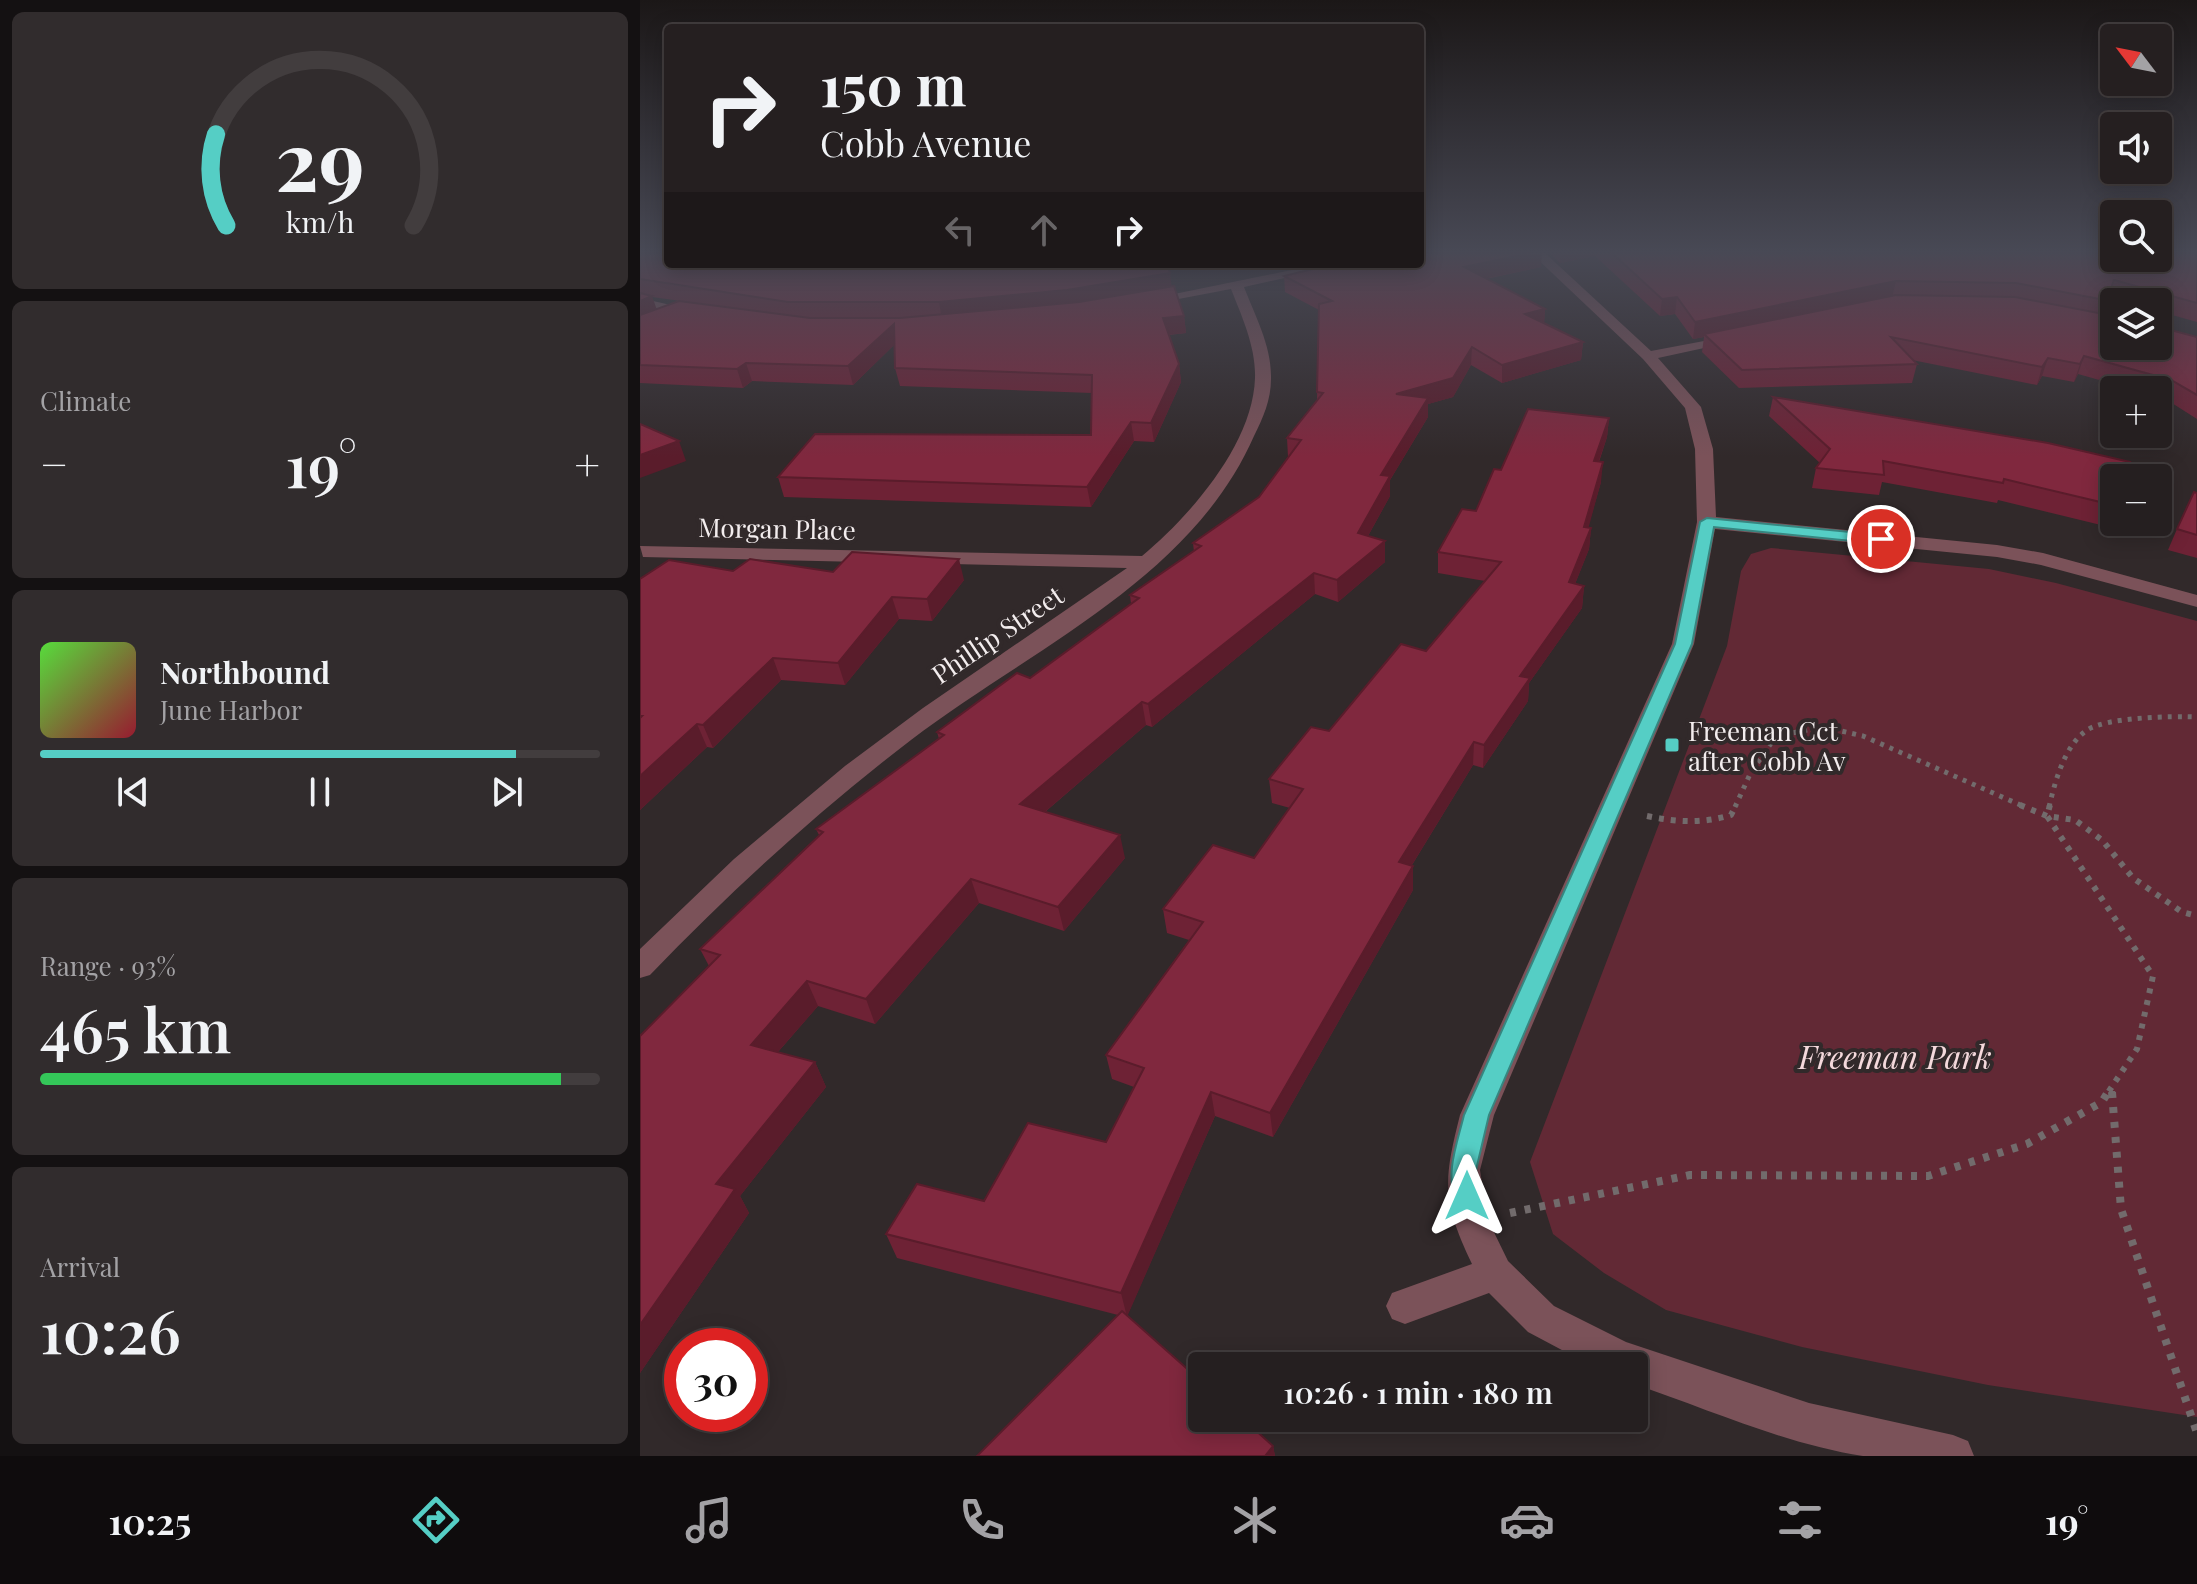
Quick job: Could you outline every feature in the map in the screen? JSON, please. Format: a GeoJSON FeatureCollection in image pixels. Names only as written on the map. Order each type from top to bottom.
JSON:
{"type":"FeatureCollection","features":[{"type":"Feature","properties":{"kind":"street","name":"Phillip Street"},"geometry":{"type":"LineString","coordinates":[[640,967],[708,897],[839,785],[932,712],[1149,562],[1196,513],[1238,456],[1258,410],[1266,366],[1249,321]]}},
{"type":"Feature","properties":{"kind":"street"},"geometry":{"type":"LineString","coordinates":[[1610,321],[1648,356],[1693,407],[1701,427],[1707,522],[1683,644],[1477,1115],[1463,1170],[1470,1222],[1495,1273],[1541,1319],[1618,1359],[1809,1423],[1953,1456]]}},
{"type":"Feature","properties":{"kind":"street"},"geometry":{"type":"LineString","coordinates":[[1648,356],[1751,334]]}},
{"type":"Feature","properties":{"kind":"street"},"geometry":{"type":"LineString","coordinates":[[1707,522],[1997,551],[2043,559],[2197,601]]}},
{"type":"Feature","properties":{"kind":"street","name":"Morgan Place"},"geometry":{"type":"LineString","coordinates":[[643,551],[1149,562]]}},
{"type":"Feature","properties":{"kind":"street"},"geometry":{"type":"LineString","coordinates":[[1405,1306],[1495,1273]]}},
{"type":"Feature","properties":{"kind":"path"},"geometry":{"type":"LineString","coordinates":[[1470,1222],[1690,1175],[1928,1176],[2027,1144],[2102,1102],[2137,1049],[2153,976],[2047,816],[2058,768],[2087,730],[2152,715],[2197,717]]}},
{"type":"Feature","properties":{"kind":"path"},"geometry":{"type":"LineString","coordinates":[[1611,809],[1686,824],[1714,821],[1731,815],[1751,772],[1776,736],[1824,727],[1903,752],[1922,764],[1958,776],[1985,792],[2047,816],[2075,820],[2102,840],[2133,878],[2182,912],[2197,916]]}},
{"type":"Feature","properties":{"kind":"path"},"geometry":{"type":"LineString","coordinates":[[2112,1088],[2121,1209],[2197,1433]]}},
{"type":"Feature","properties":{"kind":"green space","name":"Freeman Park"},"geometry":{"type":"Polygon","coordinates":[[[1771,548],[1989,569],[2056,583],[2197,621],[2197,1417],[1988,1385],[1802,1347],[1666,1310],[1604,1273],[1553,1234],[1530,1162],[1727,646],[1741,571],[1751,554],[1771,548]]]}},
{"type":"Feature","properties":{"kind":"building"},"geometry":{"type":"Polygon","coordinates":[[[640,321],[1164,321],[1179,364],[1151,423],[1131,422],[1087,487],[778,477],[815,434],[1091,435],[1092,375],[895,368],[894,324],[848,366],[746,363],[737,369],[640,365],[640,321]]]}},
{"type":"Feature","properties":{"kind":"building"},"geometry":{"type":"Polygon","coordinates":[[[1319,321],[1539,321],[1583,342],[1502,365],[1472,347],[1453,378],[1396,394],[1428,398],[1381,475],[1390,476],[1358,533],[1385,541],[1337,580],[1314,573],[1148,704],[1142,702],[1020,804],[1120,835],[1058,907],[971,879],[866,999],[807,981],[751,1045],[815,1062],[716,1184],[735,1189],[640,1325],[640,1036],[720,955],[700,949],[823,832],[816,829],[944,735],[937,732],[1017,673],[1030,678],[1139,598],[1130,595],[1201,546],[1193,543],[1259,497],[1301,440],[1287,438],[1323,393],[1317,392],[1319,321]]]}},
{"type":"Feature","properties":{"kind":"building"},"geometry":{"type":"Polygon","coordinates":[[[1768,321],[2100,321],[2100,360],[2172,360],[2172,330],[2197,337],[2197,395],[2172,381],[2172,376],[2156,376],[2084,356],[2080,364],[2048,358],[2042,367],[1891,337],[1917,364],[1742,370],[1704,334],[1768,321]]]}},
{"type":"Feature","properties":{"kind":"building"},"geometry":{"type":"Polygon","coordinates":[[[1773,397],[2048,443],[2130,462],[2100,464],[2100,502],[2004,479],[2003,483],[1883,461],[1884,475],[1816,468],[1830,449],[1773,397]]]}},
{"type":"Feature","properties":{"kind":"building"},"geometry":{"type":"Polygon","coordinates":[[[1528,409],[1609,418],[1594,461],[1603,462],[1584,527],[1591,528],[1569,582],[1584,586],[1520,676],[1530,678],[1484,745],[1474,742],[1399,862],[1413,866],[1270,1113],[1211,1092],[1121,1293],[886,1234],[917,1184],[984,1201],[1028,1123],[1106,1142],[1144,1068],[1106,1055],[1203,922],[1163,909],[1213,845],[1254,858],[1303,789],[1269,779],[1311,727],[1329,731],[1401,644],[1426,651],[1501,562],[1438,552],[1462,509],[1476,511],[1494,469],[1501,470],[1528,409]]]}},
{"type":"Feature","properties":{"kind":"building"},"geometry":{"type":"Polygon","coordinates":[[[640,424],[679,441],[640,455],[640,424]]]}},
{"type":"Feature","properties":{"kind":"building"},"geometry":{"type":"Polygon","coordinates":[[[2194,492],[2197,493],[2197,535],[2177,529],[2194,492]]]}},
{"type":"Feature","properties":{"kind":"building"},"geometry":{"type":"Polygon","coordinates":[[[852,552],[959,559],[927,599],[892,597],[838,663],[773,658],[703,725],[697,724],[640,776],[640,579],[669,560],[733,571],[750,559],[833,572],[852,552]]]}},
{"type":"Feature","properties":{"kind":"building"},"geometry":{"type":"Polygon","coordinates":[[[1122,1311],[1188,1370],[1188,1432],[1258,1432],[1273,1446],[1265,1456],[977,1456],[1122,1311]]]}},
{"type":"Feature","properties":{"kind":"place","name":"Freeman Cct after Cobb Av"},"geometry":{"type":"Point","coordinates":[1672,745]}},
{"type":"Feature","properties":{"kind":"route"},"geometry":{"type":"LineString","coordinates":[[1467,1196],[1463,1170],[1477,1115],[1683,644],[1707,522],[1881,539]]}}]}
